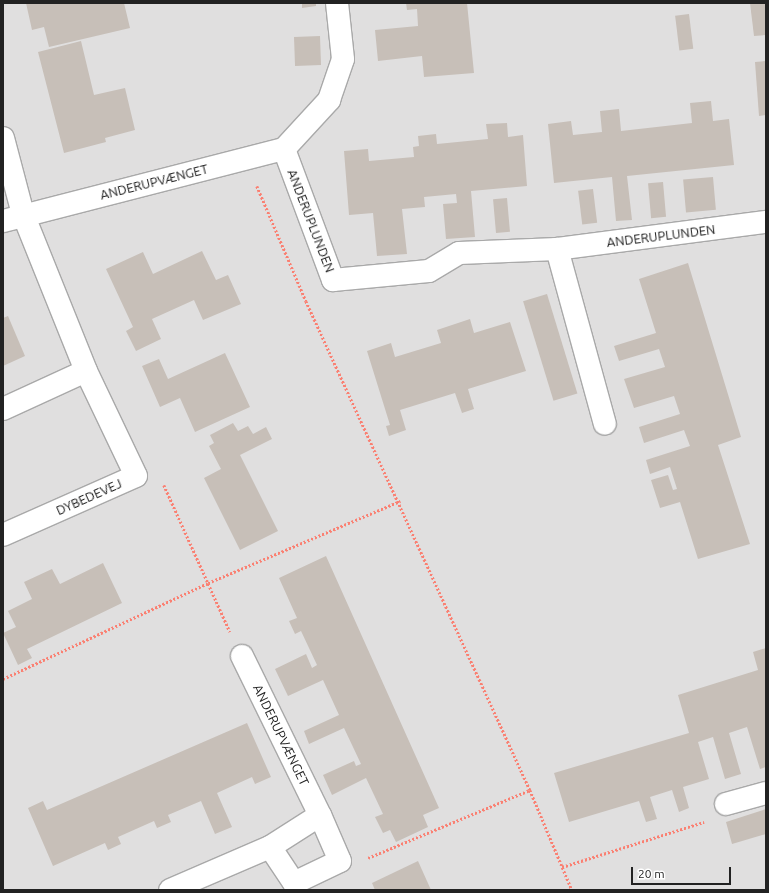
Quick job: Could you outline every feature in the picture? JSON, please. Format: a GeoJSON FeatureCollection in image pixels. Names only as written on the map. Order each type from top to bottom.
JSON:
{"type":"FeatureCollection","features":[{"type":"Feature","properties":{"kind":"street"},"geometry":{"type":"LineString","coordinates":[[284,149],[329,100],[342,59],[337,3]]}},
{"type":"Feature","properties":{"kind":"street"},"geometry":{"type":"LineString","coordinates":[[3,138],[23,214]]}},
{"type":"Feature","properties":{"kind":"street","name":"ANDERUPVÆNGET"},"geometry":{"type":"LineString","coordinates":[[3,222],[23,214],[284,149]]}},
{"type":"Feature","properties":{"kind":"street","name":"ANDERUPLUNDEN"},"geometry":{"type":"LineString","coordinates":[[284,149],[333,280],[429,271],[459,253],[557,249],[766,222]]}},
{"type":"Feature","properties":{"kind":"street","name":"DYBEDEVEJ"},"geometry":{"type":"LineString","coordinates":[[3,536],[136,476],[86,371],[23,214]]}},
{"type":"Feature","properties":{"kind":"street"},"geometry":{"type":"LineString","coordinates":[[557,249],[605,424]]}},
{"type":"Feature","properties":{"kind":"street"},"geometry":{"type":"LineString","coordinates":[[3,409],[86,371]]}},
{"type":"Feature","properties":{"kind":"street","name":"ANDERUPVÆNGET"},"geometry":{"type":"LineString","coordinates":[[242,656],[320,814],[340,861]]}},
{"type":"Feature","properties":{"kind":"street"},"geometry":{"type":"LineString","coordinates":[[726,804],[766,793]]}},
{"type":"Feature","properties":{"kind":"street"},"geometry":{"type":"LineString","coordinates":[[170,890],[270,847],[320,814]]}},
{"type":"Feature","properties":{"kind":"street"},"geometry":{"type":"LineString","coordinates":[[270,847],[296,886],[340,861]]}},
{"type":"Feature","properties":{"kind":"path"},"geometry":{"type":"LineString","coordinates":[[245,159],[306,301],[400,501],[530,790],[572,890]]}},
{"type":"Feature","properties":{"kind":"path"},"geometry":{"type":"LineString","coordinates":[[136,476],[161,479],[242,656]]}},
{"type":"Feature","properties":{"kind":"path"},"geometry":{"type":"LineString","coordinates":[[3,679],[208,583],[400,501]]}},
{"type":"Feature","properties":{"kind":"path"},"geometry":{"type":"LineString","coordinates":[[340,861],[355,863],[530,790]]}},
{"type":"Feature","properties":{"kind":"path"},"geometry":{"type":"LineString","coordinates":[[562,867],[724,815],[726,804]]}},
{"type":"Feature","properties":{"kind":"shaded area"},"geometry":{"type":"Polygon","coordinates":[[[3,3],[766,3],[766,890],[3,890],[3,3]]]}},
{"type":"Feature","properties":{"kind":"building"},"geometry":{"type":"Polygon","coordinates":[[[26,3],[124,3],[130,28],[49,47],[44,27],[32,30],[26,3]]]}},
{"type":"Feature","properties":{"kind":"building"},"geometry":{"type":"Polygon","coordinates":[[[302,3],[316,3],[316,6],[302,8],[302,3]]]}},
{"type":"Feature","properties":{"kind":"building"},"geometry":{"type":"Polygon","coordinates":[[[406,3],[467,3],[474,73],[424,77],[422,56],[378,61],[375,30],[418,26],[417,9],[407,10],[406,3]]]}},
{"type":"Feature","properties":{"kind":"building"},"geometry":{"type":"Polygon","coordinates":[[[750,3],[766,3],[766,35],[754,36],[750,3]]]}},
{"type":"Feature","properties":{"kind":"building"},"geometry":{"type":"Polygon","coordinates":[[[689,14],[693,49],[679,50],[675,16],[689,14]]]}},
{"type":"Feature","properties":{"kind":"building"},"geometry":{"type":"Polygon","coordinates":[[[320,36],[321,65],[295,66],[294,37],[320,36]]]}},
{"type":"Feature","properties":{"kind":"building"},"geometry":{"type":"Polygon","coordinates":[[[81,41],[94,95],[125,88],[135,130],[105,138],[106,142],[64,153],[38,52],[81,41]]]}},
{"type":"Feature","properties":{"kind":"building"},"geometry":{"type":"Polygon","coordinates":[[[766,61],[766,115],[759,116],[755,62],[766,61]]]}},
{"type":"Feature","properties":{"kind":"building"},"geometry":{"type":"Polygon","coordinates":[[[711,101],[713,121],[729,119],[734,165],[627,176],[632,220],[616,221],[612,177],[554,183],[548,124],[571,121],[573,135],[602,132],[600,111],[619,109],[621,131],[692,123],[690,103],[711,101]]]}},
{"type":"Feature","properties":{"kind":"building"},"geometry":{"type":"Polygon","coordinates":[[[507,123],[508,137],[523,135],[527,186],[471,191],[475,237],[446,239],[443,204],[457,203],[456,194],[424,197],[425,207],[402,209],[407,254],[377,256],[373,213],[349,215],[344,151],[368,149],[369,161],[414,157],[413,147],[419,146],[418,136],[436,134],[437,144],[488,139],[486,124],[507,123]]]}},
{"type":"Feature","properties":{"kind":"building"},"geometry":{"type":"Polygon","coordinates":[[[713,177],[716,210],[686,212],[683,180],[713,177]]]}},
{"type":"Feature","properties":{"kind":"building"},"geometry":{"type":"Polygon","coordinates":[[[663,182],[666,217],[651,218],[648,183],[663,182]]]}},
{"type":"Feature","properties":{"kind":"building"},"geometry":{"type":"Polygon","coordinates":[[[593,189],[597,223],[582,225],[578,191],[593,189]]]}},
{"type":"Feature","properties":{"kind":"building"},"geometry":{"type":"Polygon","coordinates":[[[507,198],[510,232],[496,233],[493,199],[507,198]]]}},
{"type":"Feature","properties":{"kind":"building"},"geometry":{"type":"Polygon","coordinates":[[[202,251],[216,280],[228,275],[241,304],[203,320],[194,300],[152,319],[161,339],[136,351],[126,331],[133,327],[106,269],[143,252],[153,274],[202,251]]]}},
{"type":"Feature","properties":{"kind":"building"},"geometry":{"type":"Polygon","coordinates":[[[688,263],[741,437],[718,445],[750,544],[698,559],[680,502],[660,508],[651,480],[668,475],[673,490],[677,489],[670,467],[650,474],[646,460],[690,446],[684,430],[644,443],[639,427],[680,414],[674,396],[634,408],[624,379],[665,367],[659,349],[619,361],[614,346],[656,333],[639,279],[688,263]]]}},
{"type":"Feature","properties":{"kind":"building"},"geometry":{"type":"Polygon","coordinates":[[[547,294],[577,393],[553,401],[523,301],[547,294]]]}},
{"type":"Feature","properties":{"kind":"building"},"geometry":{"type":"Polygon","coordinates":[[[8,316],[25,356],[3,366],[3,318],[8,316]]]}},
{"type":"Feature","properties":{"kind":"building"},"geometry":{"type":"Polygon","coordinates":[[[470,319],[474,333],[510,322],[526,371],[468,389],[474,409],[462,413],[455,393],[400,410],[406,430],[389,436],[386,426],[390,425],[367,351],[391,343],[395,357],[441,343],[437,330],[470,319]]]}},
{"type":"Feature","properties":{"kind":"building"},"geometry":{"type":"Polygon","coordinates":[[[225,353],[250,407],[195,432],[180,398],[160,407],[142,366],[159,359],[168,379],[225,353]]]}},
{"type":"Feature","properties":{"kind":"building"},"geometry":{"type":"Polygon","coordinates":[[[233,423],[238,431],[248,426],[253,434],[266,427],[272,439],[240,455],[278,531],[240,550],[204,478],[221,469],[209,446],[214,443],[210,435],[233,423]]]}},
{"type":"Feature","properties":{"kind":"building"},"geometry":{"type":"Polygon","coordinates":[[[326,556],[439,808],[423,815],[428,827],[396,842],[390,830],[383,833],[375,817],[383,814],[366,778],[332,795],[323,775],[354,761],[356,766],[361,764],[344,728],[309,744],[304,731],[339,715],[323,680],[288,696],[275,669],[306,654],[312,668],[317,665],[301,631],[295,634],[289,621],[297,618],[279,578],[326,556]]]}},
{"type":"Feature","properties":{"kind":"building"},"geometry":{"type":"Polygon","coordinates":[[[103,563],[122,603],[27,649],[32,658],[18,665],[3,633],[16,627],[8,611],[32,599],[24,582],[52,569],[60,584],[103,563]]]}},
{"type":"Feature","properties":{"kind":"building"},"geometry":{"type":"Polygon","coordinates":[[[766,648],[766,767],[760,769],[747,727],[729,733],[741,774],[725,779],[713,737],[698,742],[709,779],[683,787],[689,808],[679,812],[672,790],[650,797],[657,819],[646,822],[639,801],[569,822],[554,773],[689,733],[678,695],[758,670],[753,652],[766,648]]]}},
{"type":"Feature","properties":{"kind":"building"},"geometry":{"type":"Polygon","coordinates":[[[247,723],[271,777],[255,784],[252,777],[217,793],[232,827],[215,834],[201,801],[168,815],[171,822],[157,828],[154,821],[118,837],[121,844],[108,850],[105,843],[53,866],[28,808],[43,801],[47,810],[247,723]]]}},
{"type":"Feature","properties":{"kind":"building"},"geometry":{"type":"Polygon","coordinates":[[[766,809],[766,834],[732,844],[726,822],[766,809]]]}},
{"type":"Feature","properties":{"kind":"building"},"geometry":{"type":"Polygon","coordinates":[[[418,861],[431,890],[375,890],[372,883],[418,861]]]}}]}
